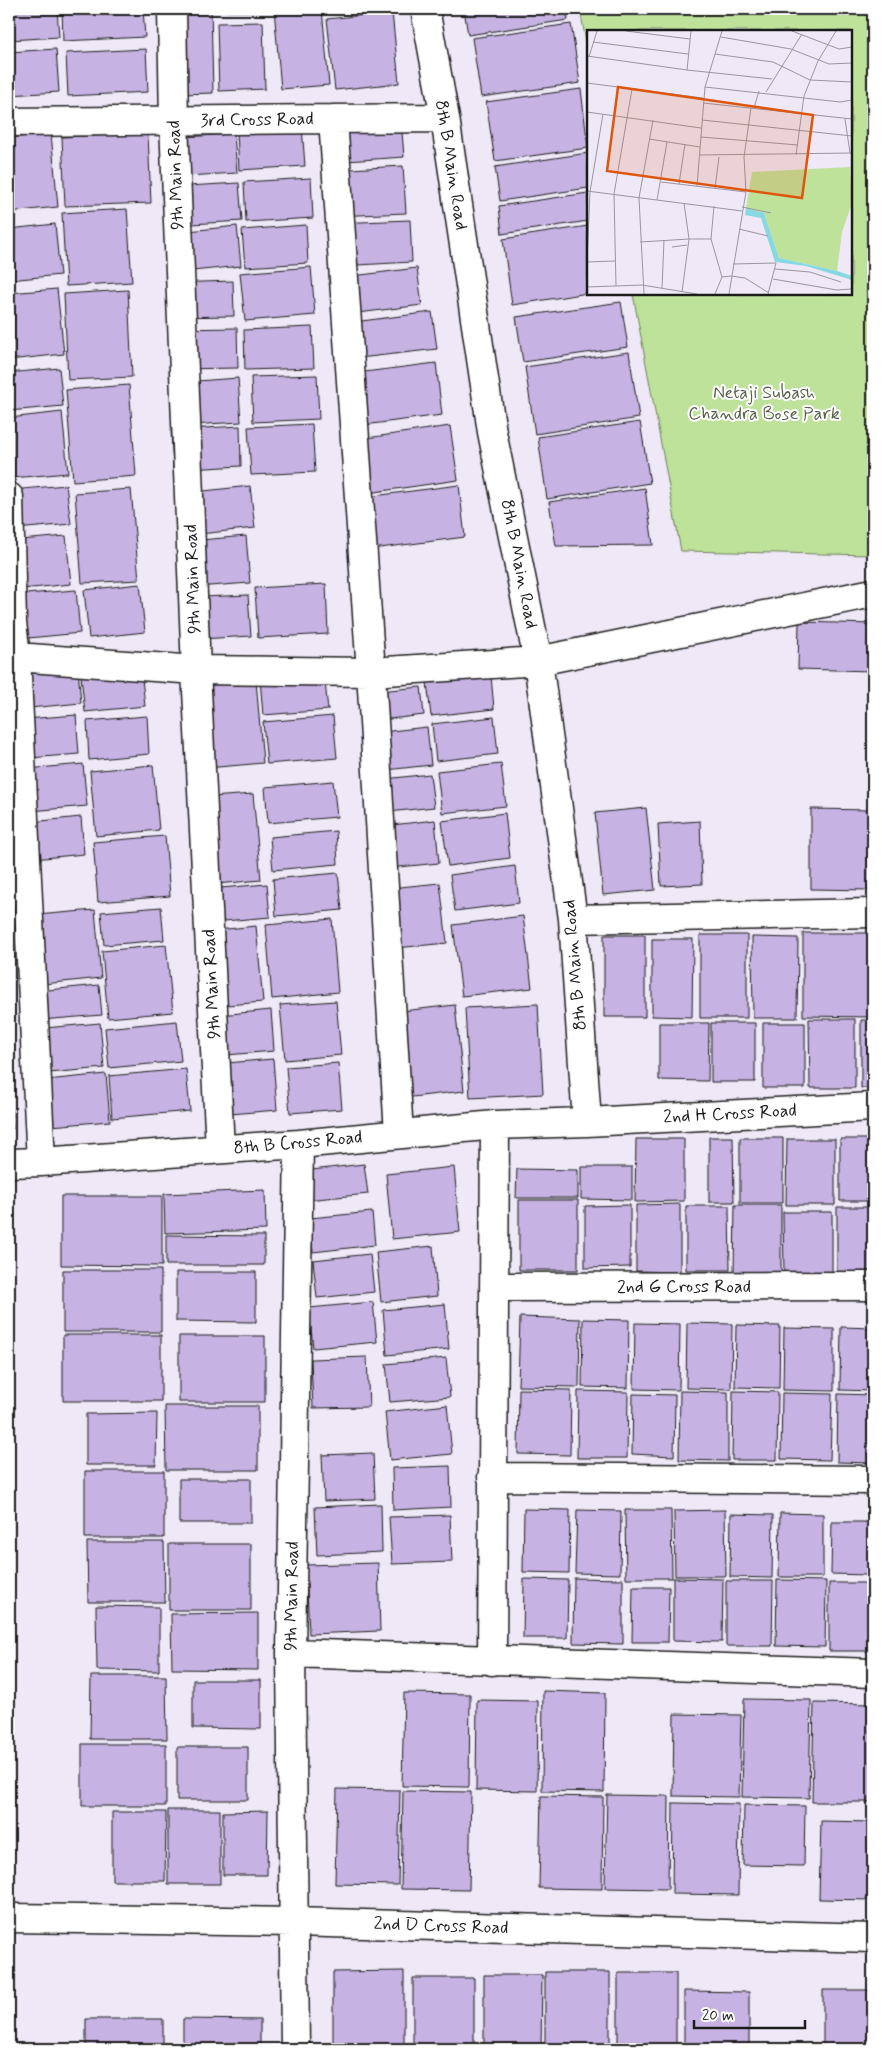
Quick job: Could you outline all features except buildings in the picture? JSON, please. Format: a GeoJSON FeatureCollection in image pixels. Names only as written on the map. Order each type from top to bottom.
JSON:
{"type":"FeatureCollection","features":[{"type":"Feature","properties":{"kind":"street","name":"9th Main Road"},"geometry":{"type":"LineString","coordinates":[[172,9],[174,122],[196,670],[220,1149]]}},
{"type":"Feature","properties":{"kind":"street","name":"8th B Main Road"},"geometry":{"type":"LineString","coordinates":[[425,9],[445,118],[492,432],[538,661],[573,919],[587,1122]]}},
{"type":"Feature","properties":{"kind":"street","name":"3rd Cross Road"},"geometry":{"type":"LineString","coordinates":[[9,122],[174,122],[333,118],[445,118]]}},
{"type":"Feature","properties":{"kind":"street"},"geometry":{"type":"LineString","coordinates":[[333,118],[371,672],[399,1134]]}},
{"type":"Feature","properties":{"kind":"street"},"geometry":{"type":"LineString","coordinates":[[9,497],[10,621],[16,658],[41,1162]]}},
{"type":"Feature","properties":{"kind":"street"},"geometry":{"type":"LineString","coordinates":[[16,658],[196,670],[371,672],[538,661],[873,593]]}},
{"type":"Feature","properties":{"kind":"street"},"geometry":{"type":"LineString","coordinates":[[573,919],[873,913]]}},
{"type":"Feature","properties":{"kind":"street","name":"2nd H Cross Road"},"geometry":{"type":"LineString","coordinates":[[587,1122],[873,1106]]}},
{"type":"Feature","properties":{"kind":"street","name":"8th B Cross Road"},"geometry":{"type":"LineString","coordinates":[[9,1163],[299,1144],[495,1125],[587,1122]]}},
{"type":"Feature","properties":{"kind":"street"},"geometry":{"type":"LineString","coordinates":[[492,1661],[495,1125]]}},
{"type":"Feature","properties":{"kind":"street","name":"9th Main Road"},"geometry":{"type":"LineString","coordinates":[[295,2049],[291,1653],[299,1144]]}},
{"type":"Feature","properties":{"kind":"street","name":"2nd G Cross Road"},"geometry":{"type":"LineString","coordinates":[[494,1287],[873,1286]]}},
{"type":"Feature","properties":{"kind":"street"},"geometry":{"type":"LineString","coordinates":[[492,1477],[873,1480]]}},
{"type":"Feature","properties":{"kind":"street"},"geometry":{"type":"LineString","coordinates":[[291,1653],[873,1672]]}},
{"type":"Feature","properties":{"kind":"street","name":"2nd D Cross Road"},"geometry":{"type":"LineString","coordinates":[[9,1918],[293,1922],[873,1938]]}},
{"type":"Feature","properties":{"kind":"green space","name":"Netaji Subash Chandra Bose Park"},"geometry":{"type":"Polygon","coordinates":[[[580,9],[873,9],[873,555],[681,551],[633,295],[852,295],[852,30],[587,30],[587,48],[580,9]]]}}]}
